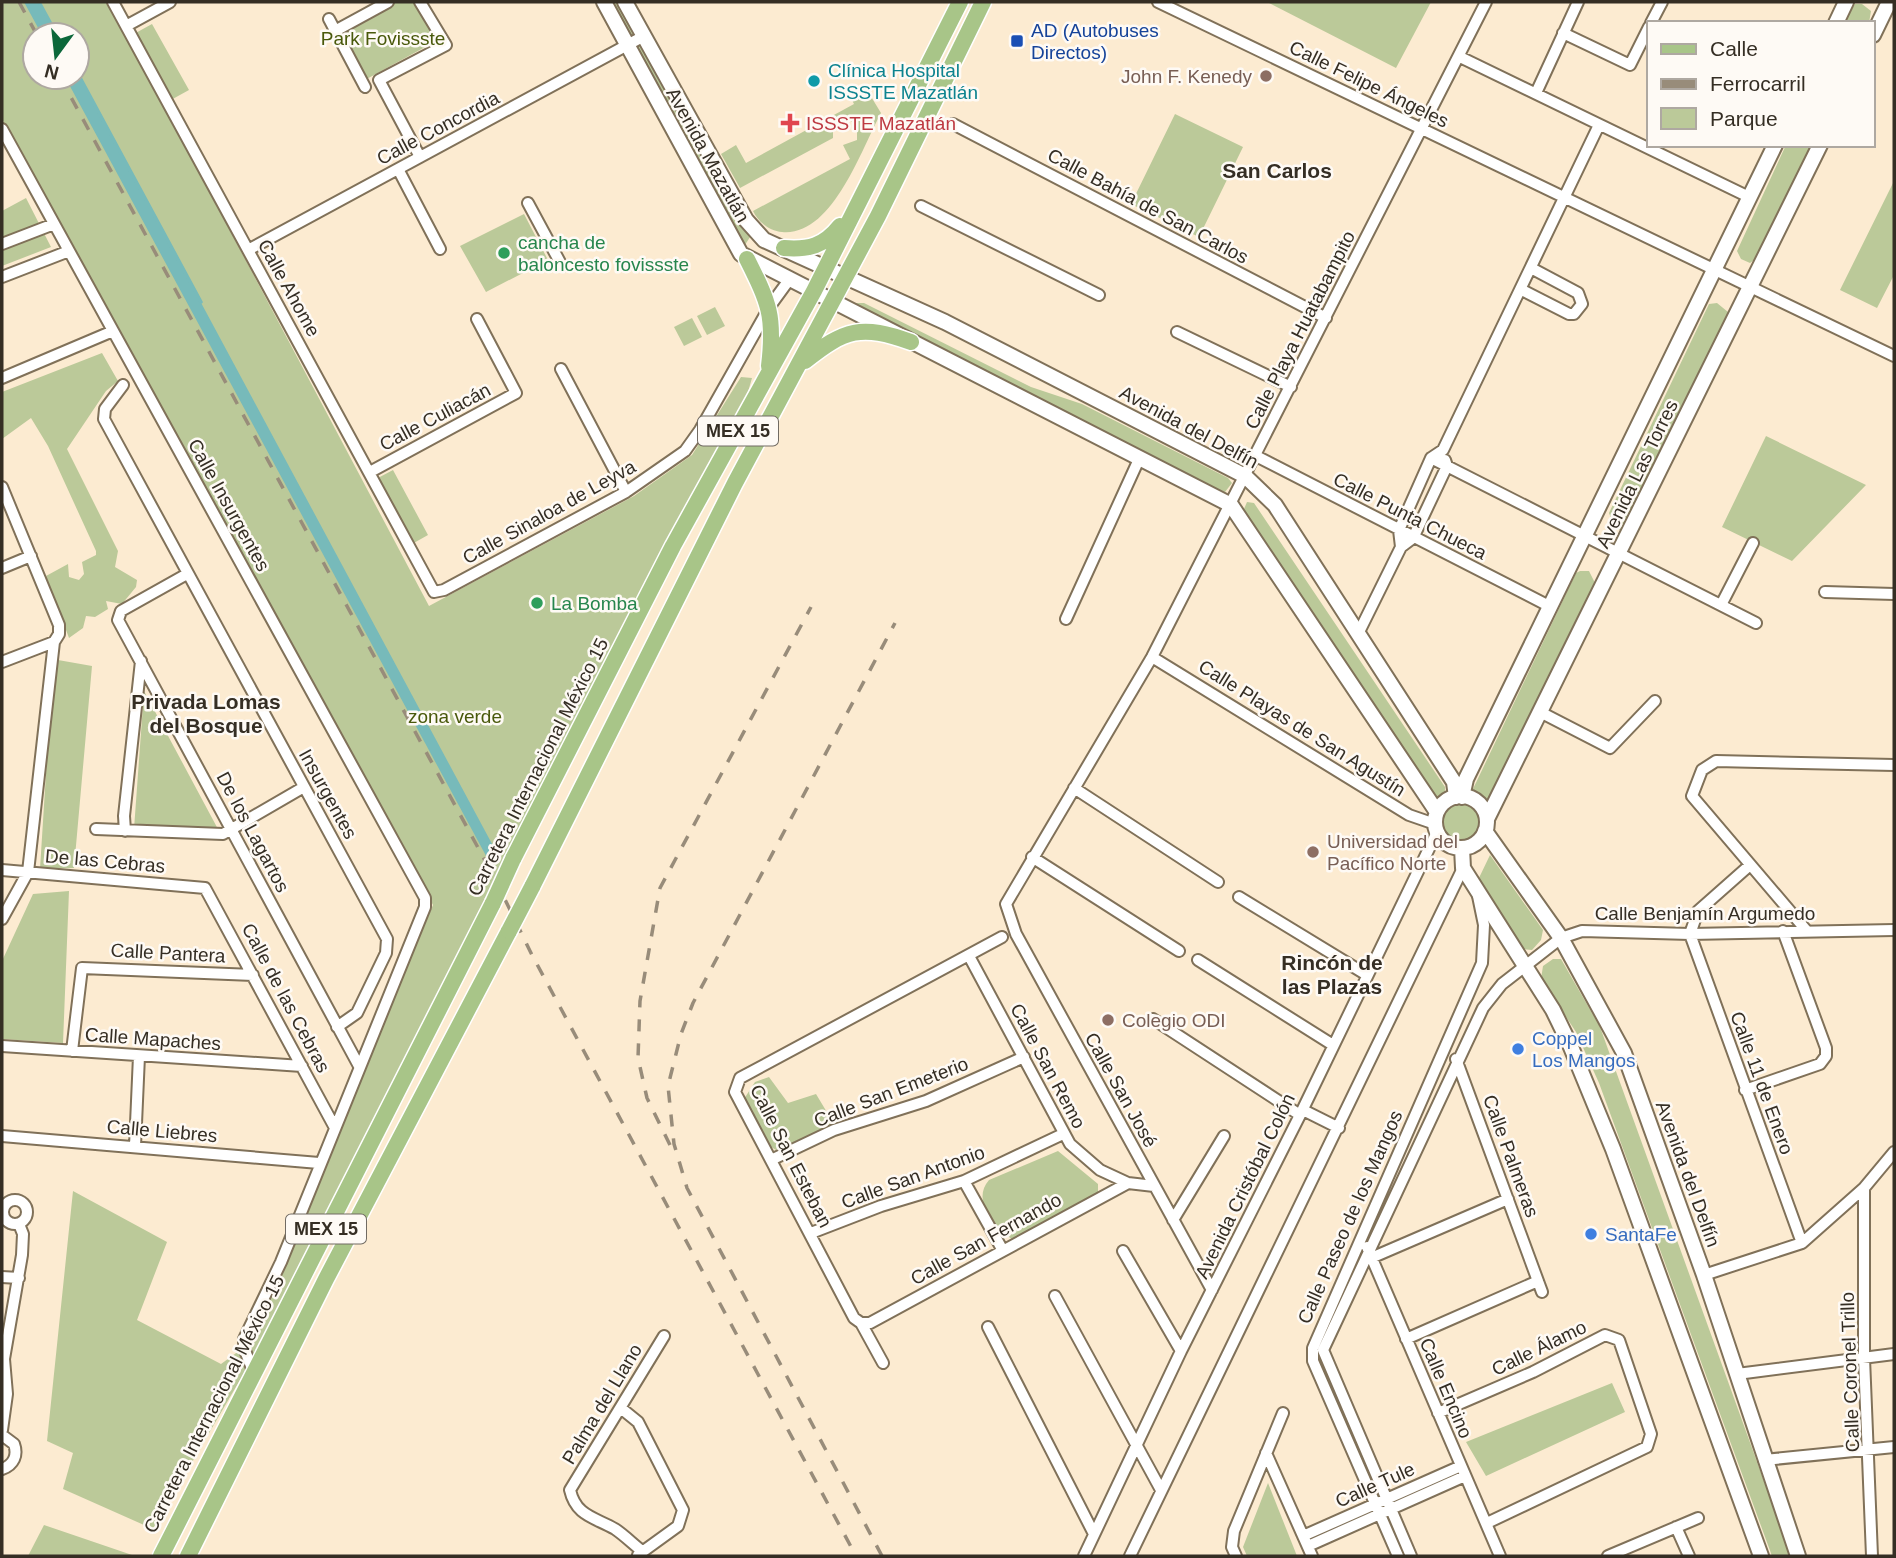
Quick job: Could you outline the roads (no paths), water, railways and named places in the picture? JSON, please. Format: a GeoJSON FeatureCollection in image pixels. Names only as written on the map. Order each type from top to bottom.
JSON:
{"type":"FeatureCollection","features":[{"type":"Feature","properties":{"kind":"main road","name":"Carretera Internacional México 15"},"geometry":{"type":"LineString","coordinates":[[161,1556],[673,547],[814,291],[960,2]]}},
{"type":"Feature","properties":{"kind":"main road","name":"MEX 15"},"geometry":{"type":"LineString","coordinates":[[188,1556],[326,1279],[532,887],[735,483],[846,276],[983,2]]}},
{"type":"Feature","properties":{"kind":"main road"},"geometry":{"type":"LineString","coordinates":[[784,248],[803,250],[825,242],[858,206]]}},
{"type":"Feature","properties":{"kind":"main road"},"geometry":{"type":"LineString","coordinates":[[747,259],[770,306],[773,333],[768,377]]}},
{"type":"Feature","properties":{"kind":"main road"},"geometry":{"type":"LineString","coordinates":[[800,365],[834,338],[852,331],[871,330],[911,341]]}},
{"type":"Feature","properties":{"kind":"street","name":"Calle Ahome"},"geometry":{"type":"LineString","coordinates":[[113,2],[435,592]]}},
{"type":"Feature","properties":{"kind":"street"},"geometry":{"type":"LineString","coordinates":[[126,26],[170,2]]}},
{"type":"Feature","properties":{"kind":"street"},"geometry":{"type":"LineString","coordinates":[[335,31],[388,2]]}},
{"type":"Feature","properties":{"kind":"street"},"geometry":{"type":"LineString","coordinates":[[420,2],[446,45],[379,80],[420,157]]}},
{"type":"Feature","properties":{"kind":"street","name":"Avenida Mazatlán"},"geometry":{"type":"LineString","coordinates":[[604,2],[741,254],[814,291]]}},
{"type":"Feature","properties":{"kind":"street","name":"Avenida Mazatlán"},"geometry":{"type":"LineString","coordinates":[[625,2],[752,230],[825,267]]}},
{"type":"Feature","properties":{"kind":"street","name":"Calle Felipe Ángeles"},"geometry":{"type":"LineString","coordinates":[[1158,2],[1894,356]]}},
{"type":"Feature","properties":{"kind":"street","name":"Calle Playa Huatabampito"},"geometry":{"type":"LineString","coordinates":[[1006,904],[1012,888],[1152,657],[1486,2]]}},
{"type":"Feature","properties":{"kind":"street"},"geometry":{"type":"LineString","coordinates":[[1535,93],[1578,2]]}},
{"type":"Feature","properties":{"kind":"street"},"geometry":{"type":"LineString","coordinates":[[1652,21],[1662,2]]}},
{"type":"Feature","properties":{"kind":"street"},"geometry":{"type":"LineString","coordinates":[[1837,21],[1846,2]]}},
{"type":"Feature","properties":{"kind":"street"},"geometry":{"type":"LineString","coordinates":[[1875,31],[1889,2]]}},
{"type":"Feature","properties":{"kind":"street"},"geometry":{"type":"LineString","coordinates":[[329,19],[365,88]]}},
{"type":"Feature","properties":{"kind":"street"},"geometry":{"type":"LineString","coordinates":[[1563,33],[1630,65],[1647,31]]}},
{"type":"Feature","properties":{"kind":"street","name":"Calle Concordia"},"geometry":{"type":"LineString","coordinates":[[248,250],[644,36]]}},
{"type":"Feature","properties":{"kind":"street"},"geometry":{"type":"LineString","coordinates":[[1460,57],[1749,197]]}},
{"type":"Feature","properties":{"kind":"street","name":"Calle Bahía de San Carlos"},"geometry":{"type":"LineString","coordinates":[[953,124],[1326,318]]}},
{"type":"Feature","properties":{"kind":"street"},"geometry":{"type":"LineString","coordinates":[[1401,547],[1399,530],[1431,458],[1443,450],[1599,125]]}},
{"type":"Feature","properties":{"kind":"street","name":"Calle Insurgentes"},"geometry":{"type":"LineString","coordinates":[[2,129],[425,898],[425,907],[359,1066]]}},
{"type":"Feature","properties":{"kind":"street","name":"Avenida Las Torres"},"geometry":{"type":"LineString","coordinates":[[1459,797],[1583,535],[1773,147]]}},
{"type":"Feature","properties":{"kind":"street","name":"Avenida Las Torres"},"geometry":{"type":"LineString","coordinates":[[1486,825],[1819,147]]}},
{"type":"Feature","properties":{"kind":"street"},"geometry":{"type":"LineString","coordinates":[[398,169],[440,249]]}},
{"type":"Feature","properties":{"kind":"street"},"geometry":{"type":"LineString","coordinates":[[528,203],[562,266]]}},
{"type":"Feature","properties":{"kind":"street"},"geometry":{"type":"LineString","coordinates":[[920,206],[1100,295]]}},
{"type":"Feature","properties":{"kind":"street"},"geometry":{"type":"LineString","coordinates":[[2,244],[54,224]]}},
{"type":"Feature","properties":{"kind":"street"},"geometry":{"type":"LineString","coordinates":[[2,277],[69,251]]}},
{"type":"Feature","properties":{"kind":"street"},"geometry":{"type":"LineString","coordinates":[[825,267],[846,276]]}},
{"type":"Feature","properties":{"kind":"street"},"geometry":{"type":"LineString","coordinates":[[1522,290],[1569,314],[1574,314],[1582,304],[1578,293],[1531,268]]}},
{"type":"Feature","properties":{"kind":"street","name":"Avenida del Delfín"},"geometry":{"type":"LineString","coordinates":[[846,276],[956,328],[1245,476],[1275,505],[1454,782],[1459,797]]}},
{"type":"Feature","properties":{"kind":"street","name":"Calle Sinaloa de Leyva"},"geometry":{"type":"LineString","coordinates":[[435,592],[444,590],[626,492],[685,451],[770,306],[789,280]]}},
{"type":"Feature","properties":{"kind":"street"},"geometry":{"type":"LineString","coordinates":[[814,291],[1231,505],[1449,845],[1462,848],[1474,844],[1486,825],[1476,802],[1459,797],[1446,801],[1436,823]]}},
{"type":"Feature","properties":{"kind":"street","name":"Calle Culiacán"},"geometry":{"type":"LineString","coordinates":[[370,472],[516,393],[477,319]]}},
{"type":"Feature","properties":{"kind":"street"},"geometry":{"type":"LineString","coordinates":[[2,378],[113,331]]}},
{"type":"Feature","properties":{"kind":"street"},"geometry":{"type":"LineString","coordinates":[[1177,332],[1291,387]]}},
{"type":"Feature","properties":{"kind":"street"},"geometry":{"type":"LineString","coordinates":[[561,369],[626,492]]}},
{"type":"Feature","properties":{"kind":"street","name":"Insurgentes"},"geometry":{"type":"LineString","coordinates":[[123,384],[105,409],[104,419],[388,946],[357,1013],[337,1027]]}},
{"type":"Feature","properties":{"kind":"street"},"geometry":{"type":"LineString","coordinates":[[1359,632],[1401,547],[1413,538],[1447,466],[1443,450]]}},
{"type":"Feature","properties":{"kind":"street","name":"Calle Punta Chueca"},"geometry":{"type":"LineString","coordinates":[[1256,456],[1549,606]]}},
{"type":"Feature","properties":{"kind":"street"},"geometry":{"type":"LineString","coordinates":[[1066,619],[1140,457]]}},
{"type":"Feature","properties":{"kind":"street"},"geometry":{"type":"LineString","coordinates":[[1431,458],[1756,623]]}},
{"type":"Feature","properties":{"kind":"street"},"geometry":{"type":"LineString","coordinates":[[2,487],[59,625],[59,634],[54,642],[28,872],[2,919]]}},
{"type":"Feature","properties":{"kind":"street"},"geometry":{"type":"LineString","coordinates":[[1721,605],[1753,543]]}},
{"type":"Feature","properties":{"kind":"street"},"geometry":{"type":"LineString","coordinates":[[2,568],[31,556]]}},
{"type":"Feature","properties":{"kind":"street","name":"De los Lagartos"},"geometry":{"type":"LineString","coordinates":[[187,574],[118,614],[359,1066]]}},
{"type":"Feature","properties":{"kind":"street"},"geometry":{"type":"LineString","coordinates":[[1825,592],[1894,594]]}},
{"type":"Feature","properties":{"kind":"street"},"geometry":{"type":"LineString","coordinates":[[2,662],[54,642]]}},
{"type":"Feature","properties":{"kind":"street","name":"Calle Playas de San Agustín"},"geometry":{"type":"LineString","coordinates":[[1152,657],[1409,815],[1436,823]]}},
{"type":"Feature","properties":{"kind":"street"},"geometry":{"type":"LineString","coordinates":[[125,831],[124,816],[141,661]]}},
{"type":"Feature","properties":{"kind":"street"},"geometry":{"type":"LineString","coordinates":[[1542,713],[1610,748],[1655,701]]}},
{"type":"Feature","properties":{"kind":"street"},"geometry":{"type":"LineString","coordinates":[[1806,930],[1692,796],[1702,771],[1716,761],[1894,765]]}},
{"type":"Feature","properties":{"kind":"street"},"geometry":{"type":"LineString","coordinates":[[96,830],[223,834],[303,788]]}},
{"type":"Feature","properties":{"kind":"street"},"geometry":{"type":"LineString","coordinates":[[1074,788],[1218,882]]}},
{"type":"Feature","properties":{"kind":"street","name":"Avenida Cristóbal Colón"},"geometry":{"type":"LineString","coordinates":[[1084,1556],[1181,1351],[1302,1112],[1436,823]]}},
{"type":"Feature","properties":{"kind":"street","name":"Avenida del Delfín"},"geometry":{"type":"LineString","coordinates":[[1486,825],[1561,938],[1624,1053],[1704,1275],[1798,1556]]}},
{"type":"Feature","properties":{"kind":"street"},"geometry":{"type":"LineString","coordinates":[[1462,848],[1463,867],[1526,966],[1571,1047],[1608,1136],[1761,1556]]}},
{"type":"Feature","properties":{"kind":"street"},"geometry":{"type":"LineString","coordinates":[[1031,857],[1178,951]]}},
{"type":"Feature","properties":{"kind":"street"},"geometry":{"type":"LineString","coordinates":[[1690,934],[1698,911],[1750,865]]}},
{"type":"Feature","properties":{"kind":"street"},"geometry":{"type":"LineString","coordinates":[[1130,1556],[1463,867]]}},
{"type":"Feature","properties":{"kind":"street","name":"De las Cebras"},"geometry":{"type":"LineString","coordinates":[[2,870],[205,888]]}},
{"type":"Feature","properties":{"kind":"street","name":"Calle de las Cebras"},"geometry":{"type":"LineString","coordinates":[[205,888],[334,1126]]}},
{"type":"Feature","properties":{"kind":"street","name":"Calle Paseo de los Mangos"},"geometry":{"type":"LineString","coordinates":[[1412,1556],[1384,1506],[1313,1361],[1313,1348],[1360,1235],[1482,963],[1484,925],[1476,889]]}},
{"type":"Feature","properties":{"kind":"street"},"geometry":{"type":"LineString","coordinates":[[1239,897],[1367,975]]}},
{"type":"Feature","properties":{"kind":"street","name":"Calle San José"},"geometry":{"type":"LineString","coordinates":[[1006,904],[1016,934],[1212,1290]]}},
{"type":"Feature","properties":{"kind":"street","name":"Calle Benjamín Argumedo"},"geometry":{"type":"LineString","coordinates":[[1526,966],[1561,938],[1582,931],[1690,934],[1894,930]]}},
{"type":"Feature","properties":{"kind":"street"},"geometry":{"type":"LineString","coordinates":[[1745,1090],[1820,1064],[1826,1056],[1826,1048],[1783,931]]}},
{"type":"Feature","properties":{"kind":"street","name":"Calle 11 de Enero"},"geometry":{"type":"LineString","coordinates":[[1690,934],[1802,1243]]}},
{"type":"Feature","properties":{"kind":"street","name":"Calle San Esteban"},"geometry":{"type":"LineString","coordinates":[[883,1363],[861,1323],[854,1318],[735,1092],[740,1078],[1002,937]]}},
{"type":"Feature","properties":{"kind":"street","name":"Calle San Remo"},"geometry":{"type":"LineString","coordinates":[[969,956],[1063,1134],[1086,1160],[1128,1183],[1154,1186]]}},
{"type":"Feature","properties":{"kind":"street"},"geometry":{"type":"LineString","coordinates":[[1198,960],[1334,1045]]}},
{"type":"Feature","properties":{"kind":"street","name":"Calle Paseo de los Mangos"},"geometry":{"type":"LineString","coordinates":[[1398,1556],[1384,1506],[1323,1350],[1483,1008],[1503,984],[1526,966]]}},
{"type":"Feature","properties":{"kind":"street","name":"Calle Pantera"},"geometry":{"type":"LineString","coordinates":[[72,1051],[82,968],[253,975]]}},
{"type":"Feature","properties":{"kind":"street"},"geometry":{"type":"LineString","coordinates":[[1153,1019],[1283,1104],[1339,1128]]}},
{"type":"Feature","properties":{"kind":"street","name":"Calle Palmeras"},"geometry":{"type":"LineString","coordinates":[[1406,1339],[1540,1287],[1457,1060],[1447,1045]]}},
{"type":"Feature","properties":{"kind":"street","name":"Calle Mapaches"},"geometry":{"type":"LineString","coordinates":[[2,1046],[302,1066]]}},
{"type":"Feature","properties":{"kind":"street"},"geometry":{"type":"LineString","coordinates":[[135,1146],[139,1056]]}},
{"type":"Feature","properties":{"kind":"street","name":"Calle San Emeterio"},"geometry":{"type":"LineString","coordinates":[[771,1160],[834,1130],[926,1101],[1024,1057]]}},
{"type":"Feature","properties":{"kind":"street"},"geometry":{"type":"LineString","coordinates":[[253,1371],[244,1348],[244,1339],[281,1262],[359,1066]]}},
{"type":"Feature","properties":{"kind":"street","name":"Calle San Antonio"},"geometry":{"type":"LineString","coordinates":[[811,1233],[881,1206],[964,1181],[1063,1134]]}},
{"type":"Feature","properties":{"kind":"street","name":"Calle Liebres"},"geometry":{"type":"LineString","coordinates":[[2,1136],[319,1163]]}},
{"type":"Feature","properties":{"kind":"street"},"geometry":{"type":"LineString","coordinates":[[1173,1220],[1224,1136]]}},
{"type":"Feature","properties":{"kind":"street"},"geometry":{"type":"LineString","coordinates":[[1704,1275],[1802,1243],[1864,1188],[1894,1152]]}},
{"type":"Feature","properties":{"kind":"street"},"geometry":{"type":"LineString","coordinates":[[964,1181],[1002,1249]]}},
{"type":"Feature","properties":{"kind":"street","name":"Calle San Fernando"},"geometry":{"type":"LineString","coordinates":[[861,1323],[870,1323],[1128,1183]]}},
{"type":"Feature","properties":{"kind":"street","name":"Calle Coronel Trillo"},"geometry":{"type":"LineString","coordinates":[[1864,1188],[1864,1357],[1870,1450],[1872,1556]]}},
{"type":"Feature","properties":{"kind":"street"},"geometry":{"type":"LineString","coordinates":[[1370,1254],[1508,1199]]}},
{"type":"Feature","properties":{"kind":"street"},"geometry":{"type":"LineString","coordinates":[[2,1469],[11,1464],[16,1454],[14,1444],[2,1432],[7,1394],[4,1359],[19,1278],[23,1234],[19,1224]]}},
{"type":"Feature","properties":{"kind":"street","name":"Calle Encino"},"geometry":{"type":"LineString","coordinates":[[1360,1235],[1500,1556]]}},
{"type":"Feature","properties":{"kind":"street"},"geometry":{"type":"LineString","coordinates":[[1123,1251],[1181,1351]]}},
{"type":"Feature","properties":{"kind":"street"},"geometry":{"type":"LineString","coordinates":[[2,1277],[19,1278]]}},
{"type":"Feature","properties":{"kind":"street"},"geometry":{"type":"LineString","coordinates":[[1055,1296],[1161,1490]]}},
{"type":"Feature","properties":{"kind":"street"},"geometry":{"type":"LineString","coordinates":[[988,1327],[1094,1534]]}},
{"type":"Feature","properties":{"kind":"street","name":"Calle Álamo"},"geometry":{"type":"LineString","coordinates":[[1438,1413],[1533,1372],[1605,1335],[1619,1340],[1651,1434],[1647,1447],[1487,1523]]}},
{"type":"Feature","properties":{"kind":"street","name":"Palma del Llano"},"geometry":{"type":"LineString","coordinates":[[639,1554],[616,1530],[580,1511],[573,1503],[570,1490],[622,1409],[664,1336]]}},
{"type":"Feature","properties":{"kind":"street"},"geometry":{"type":"LineString","coordinates":[[1737,1374],[1894,1354]]}},
{"type":"Feature","properties":{"kind":"street"},"geometry":{"type":"LineString","coordinates":[[622,1409],[638,1422],[683,1510],[678,1526],[639,1554]]}},
{"type":"Feature","properties":{"kind":"street"},"geometry":{"type":"LineString","coordinates":[[1236,1556],[1232,1547],[1234,1531],[1283,1413]]}},
{"type":"Feature","properties":{"kind":"street"},"geometry":{"type":"LineString","coordinates":[[1764,1460],[1894,1447]]}},
{"type":"Feature","properties":{"kind":"street"},"geometry":{"type":"LineString","coordinates":[[1266,1453],[1308,1546]]}},
{"type":"Feature","properties":{"kind":"street","name":"Calle Tule"},"geometry":{"type":"LineString","coordinates":[[1308,1546],[1384,1506],[1463,1471]]}},
{"type":"Feature","properties":{"kind":"street"},"geometry":{"type":"LineString","coordinates":[[1608,1556],[1698,1518]]}},
{"type":"Feature","properties":{"kind":"street"},"geometry":{"type":"LineString","coordinates":[[1676,1527],[1689,1556]]}},
{"type":"Feature","properties":{"kind":"water"},"geometry":{"type":"Polygon","coordinates":[[[24,2],[39,2],[49,21],[34,21],[24,2]]]}},
{"type":"Feature","properties":{"kind":"water"},"geometry":{"type":"Polygon","coordinates":[[[73,91],[87,91],[498,855],[491,865],[73,91]]]}},
{"type":"Feature","properties":{"kind":"waterway"},"geometry":{"type":"LineString","coordinates":[[39,2],[49,21]]}},
{"type":"Feature","properties":{"kind":"waterway"},"geometry":{"type":"LineString","coordinates":[[87,91],[201,302]]}},
{"type":"Feature","properties":{"kind":"railway"},"geometry":{"type":"LineString","coordinates":[[19,2],[29,21]]}},
{"type":"Feature","properties":{"kind":"railway"},"geometry":{"type":"LineString","coordinates":[[68,91],[495,879],[532,955],[856,1556]]}},
{"type":"Feature","properties":{"kind":"railway"},"geometry":{"type":"LineString","coordinates":[[670,1145],[647,1098],[638,1058],[640,1001],[660,888],[811,607]]}},
{"type":"Feature","properties":{"kind":"railway"},"geometry":{"type":"LineString","coordinates":[[882,1556],[687,1188],[674,1144],[668,1086],[681,1034],[693,1003],[895,623]]}},
{"type":"Feature","properties":{"kind":"place","name":"AD (Autobuses Directos)"},"geometry":{"type":"Point","coordinates":[1017,41]}},
{"type":"Feature","properties":{"kind":"place","name":"John F. Kenedy"},"geometry":{"type":"Point","coordinates":[1266,76]}},
{"type":"Feature","properties":{"kind":"place","name":"Clínica Hospital ISSSTE Mazatlán"},"geometry":{"type":"Point","coordinates":[814,81]}},
{"type":"Feature","properties":{"kind":"place","name":"ISSSTE Mazatlán"},"geometry":{"type":"Point","coordinates":[790,123]}},
{"type":"Feature","properties":{"kind":"place","name":"cancha de baloncesto fovissste"},"geometry":{"type":"Point","coordinates":[504,253]}},
{"type":"Feature","properties":{"kind":"place","name":"La Bomba"},"geometry":{"type":"Point","coordinates":[537,603]}},
{"type":"Feature","properties":{"kind":"place","name":"Universidad del Pacífico Norte"},"geometry":{"type":"Point","coordinates":[1313,852]}},
{"type":"Feature","properties":{"kind":"place","name":"Colegio ODI"},"geometry":{"type":"Point","coordinates":[1108,1020]}},
{"type":"Feature","properties":{"kind":"place","name":"Coppel Los Mangos"},"geometry":{"type":"Point","coordinates":[1518,1049]}},
{"type":"Feature","properties":{"kind":"place","name":"SantaFe"},"geometry":{"type":"Point","coordinates":[1591,1234]}},
{"type":"Feature","properties":{"kind":"district","name":"San Carlos"},"geometry":{"type":"Point","coordinates":[1277,170]}},
{"type":"Feature","properties":{"kind":"district","name":"Privada Lomas del Bosque"},"geometry":{"type":"Point","coordinates":[206,713]}},
{"type":"Feature","properties":{"kind":"district","name":"Rincón de las Plazas"},"geometry":{"type":"Point","coordinates":[1332,974]}},
{"type":"Feature","properties":{"kind":"park label","name":"Park Fovissste"},"geometry":{"type":"Point","coordinates":[383,38]}},
{"type":"Feature","properties":{"kind":"park label","name":"zona verde"},"geometry":{"type":"Point","coordinates":[455,716]}}]}
